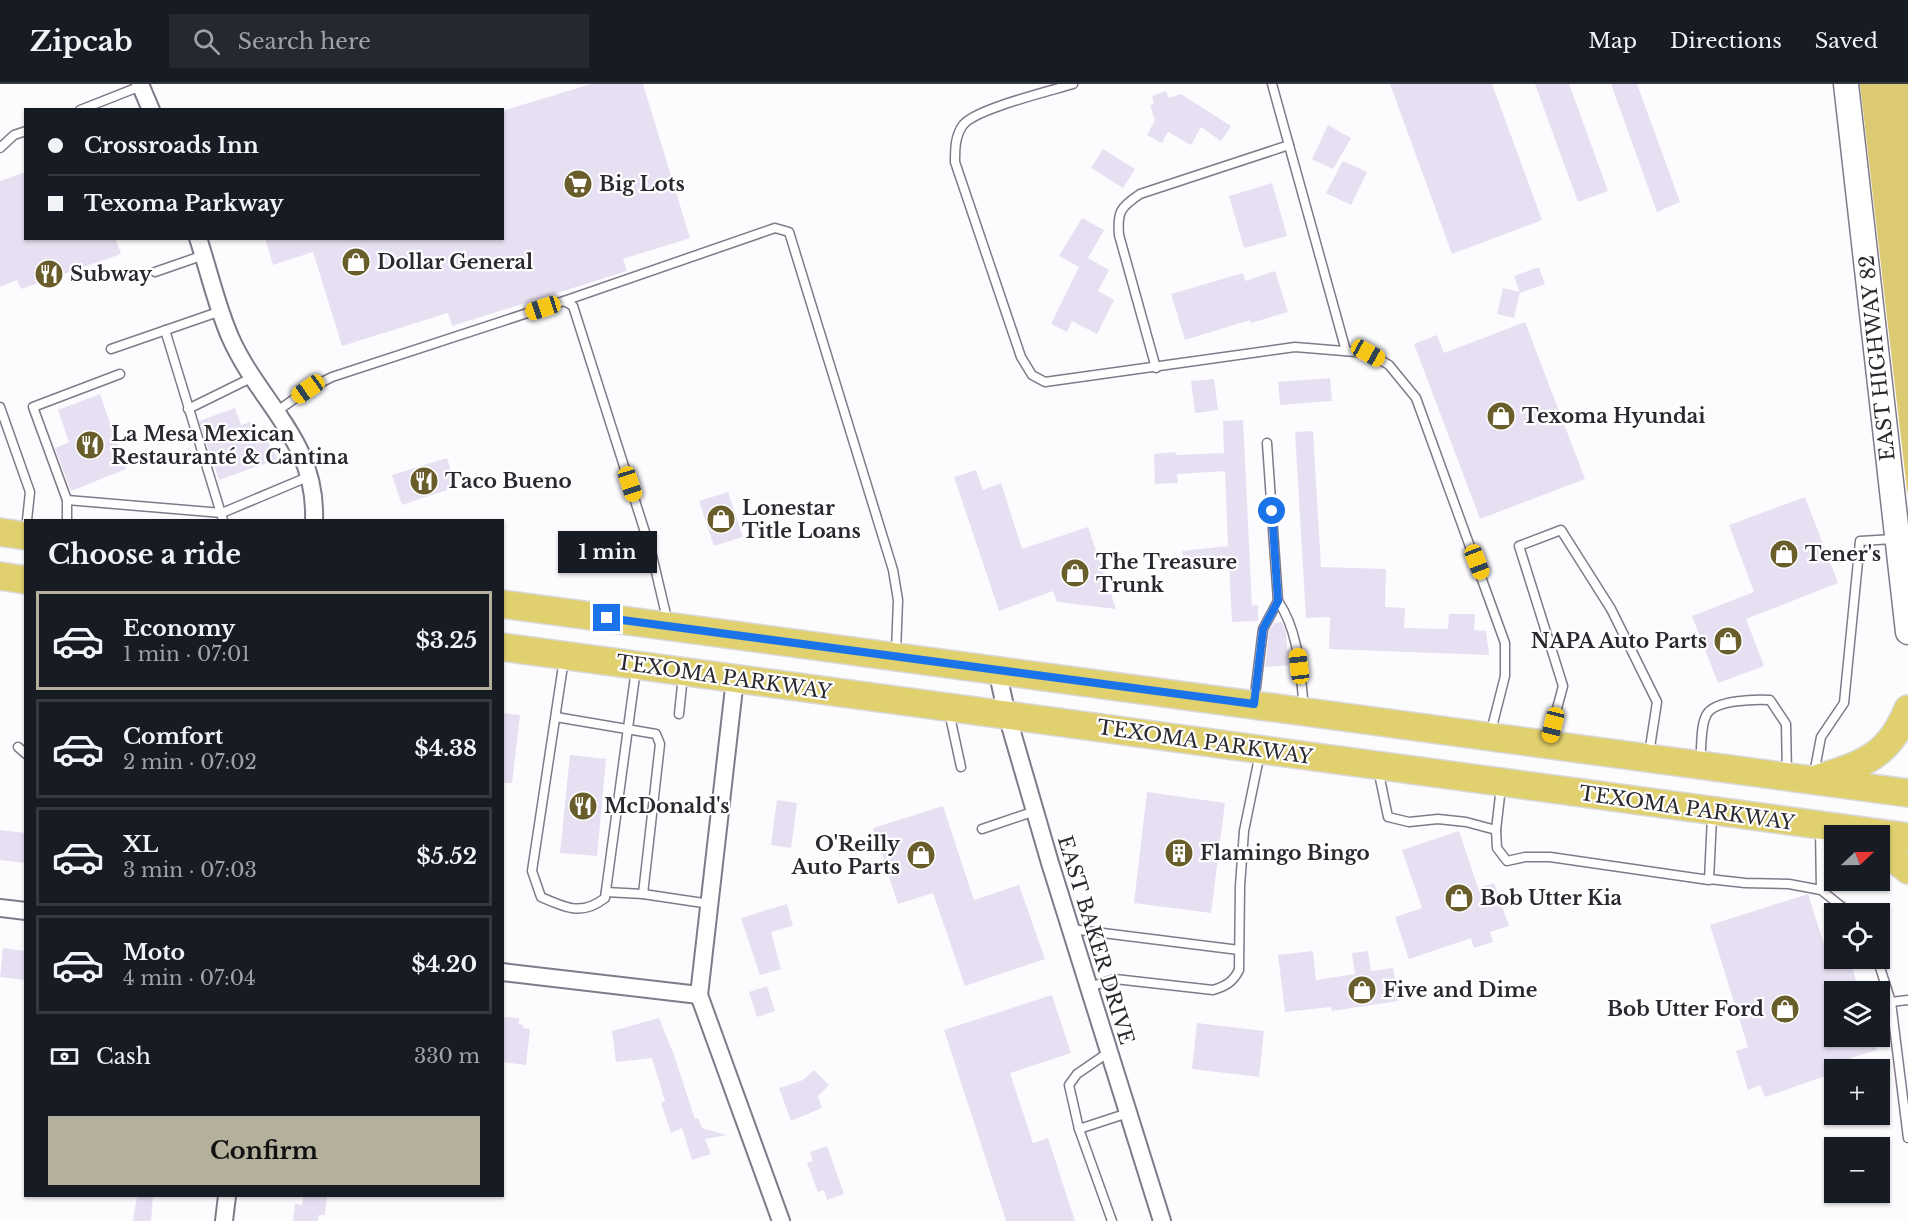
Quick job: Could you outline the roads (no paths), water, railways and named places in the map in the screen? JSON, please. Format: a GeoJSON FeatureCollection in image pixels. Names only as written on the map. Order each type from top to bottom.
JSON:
{"type":"FeatureCollection","features":[{"type":"Feature","properties":{"kind":"main road","name":"EAST HIGHWAY 82"},"geometry":{"type":"LineString","coordinates":[[1846,84],[1908,632]]}},
{"type":"Feature","properties":{"kind":"main road"},"geometry":{"type":"LineString","coordinates":[[0,532],[24,536]]}},
{"type":"Feature","properties":{"kind":"main road"},"geometry":{"type":"LineString","coordinates":[[0,576],[24,580]]}},
{"type":"Feature","properties":{"kind":"main road"},"geometry":{"type":"LineString","coordinates":[[504,604],[1908,793]]}},
{"type":"Feature","properties":{"kind":"main road","name":"TEXOMA PARKWAY"},"geometry":{"type":"LineString","coordinates":[[504,647],[1824,827]]}},
{"type":"Feature","properties":{"kind":"main road"},"geometry":{"type":"LineString","coordinates":[[1800,778],[1867,760],[1887,746],[1900,729],[1908,709]]}},
{"type":"Feature","properties":{"kind":"main road","name":"TEXOMA PARKWAY"},"geometry":{"type":"LineString","coordinates":[[1890,836],[1908,837]]}},
{"type":"Feature","properties":{"kind":"main road"},"geometry":{"type":"LineString","coordinates":[[1890,856],[1908,870]]}},
{"type":"Feature","properties":{"kind":"street"},"geometry":{"type":"LineString","coordinates":[[140,85],[150,108]]}},
{"type":"Feature","properties":{"kind":"street"},"geometry":{"type":"LineString","coordinates":[[199,240],[231,339],[253,377],[294,437],[310,476],[314,519]]}},
{"type":"Feature","properties":{"kind":"street","name":"EAST BAKER DRIVE"},"geometry":{"type":"LineString","coordinates":[[997,670],[1007,715],[1070,929],[1162,1221]]}},
{"type":"Feature","properties":{"kind":"street"},"geometry":{"type":"LineString","coordinates":[[735,679],[699,995],[781,1221]]}},
{"type":"Feature","properties":{"kind":"street"},"geometry":{"type":"LineString","coordinates":[[0,908],[24,911]]}},
{"type":"Feature","properties":{"kind":"street"},"geometry":{"type":"LineString","coordinates":[[504,972],[699,995]]}},
{"type":"Feature","properties":{"kind":"street"},"geometry":{"type":"LineString","coordinates":[[224,1221],[227,1197]]}},
{"type":"Feature","properties":{"kind":"lane"},"geometry":{"type":"LineString","coordinates":[[1073,84],[978,114],[963,124],[956,140],[955,162],[1021,357],[1032,375],[1045,381],[1156,368],[1295,346],[1368,353],[1389,365],[1416,398],[1505,643],[1505,676],[1490,736]]}},
{"type":"Feature","properties":{"kind":"lane"},"geometry":{"type":"LineString","coordinates":[[1272,84],[1346,351]]}},
{"type":"Feature","properties":{"kind":"lane"},"geometry":{"type":"LineString","coordinates":[[85,108],[140,85]]}},
{"type":"Feature","properties":{"kind":"lane"},"geometry":{"type":"LineString","coordinates":[[0,148],[14,135],[24,132]]}},
{"type":"Feature","properties":{"kind":"lane"},"geometry":{"type":"LineString","coordinates":[[1156,368],[1119,235],[1118,219],[1124,206],[1140,194],[1289,146]]}},
{"type":"Feature","properties":{"kind":"lane"},"geometry":{"type":"LineString","coordinates":[[276,412],[308,389],[332,377],[564,301],[775,228],[789,232],[893,570],[898,600],[896,656]]}},
{"type":"Feature","properties":{"kind":"lane"},"geometry":{"type":"LineString","coordinates":[[155,272],[204,255]]}},
{"type":"Feature","properties":{"kind":"lane"},"geometry":{"type":"LineString","coordinates":[[564,301],[573,306],[651,551],[669,626]]}},
{"type":"Feature","properties":{"kind":"lane"},"geometry":{"type":"LineString","coordinates":[[111,349],[222,311]]}},
{"type":"Feature","properties":{"kind":"lane"},"geometry":{"type":"LineString","coordinates":[[165,330],[223,517]]}},
{"type":"Feature","properties":{"kind":"lane"},"geometry":{"type":"LineString","coordinates":[[67,519],[67,500],[33,407],[120,374]]}},
{"type":"Feature","properties":{"kind":"lane"},"geometry":{"type":"LineString","coordinates":[[188,409],[253,377]]}},
{"type":"Feature","properties":{"kind":"lane"},"geometry":{"type":"LineString","coordinates":[[0,407],[30,492],[27,519]]}},
{"type":"Feature","properties":{"kind":"lane"},"geometry":{"type":"LineString","coordinates":[[1267,443],[1278,601],[1286,613],[1297,643],[1305,711]]}},
{"type":"Feature","properties":{"kind":"lane"},"geometry":{"type":"LineString","coordinates":[[67,500],[223,517],[310,476]]}},
{"type":"Feature","properties":{"kind":"lane"},"geometry":{"type":"LineString","coordinates":[[1548,744],[1563,686],[1519,546],[1562,530],[1611,609],[1657,702],[1648,758]]}},
{"type":"Feature","properties":{"kind":"lane"},"geometry":{"type":"LineString","coordinates":[[1800,778],[1821,737],[1844,703],[1860,541],[1898,538]]}},
{"type":"Feature","properties":{"kind":"lane"},"geometry":{"type":"LineString","coordinates":[[1254,704],[1263,629],[1278,601]]}},
{"type":"Feature","properties":{"kind":"lane"},"geometry":{"type":"LineString","coordinates":[[564,656],[532,871],[541,897],[564,907],[592,908],[605,898],[637,666]]}},
{"type":"Feature","properties":{"kind":"lane"},"geometry":{"type":"LineString","coordinates":[[679,714],[683,672]]}},
{"type":"Feature","properties":{"kind":"lane"},"geometry":{"type":"LineString","coordinates":[[1700,765],[1706,715],[1711,709],[1750,698],[1770,700],[1786,724],[1800,778]]}},
{"type":"Feature","properties":{"kind":"lane"},"geometry":{"type":"LineString","coordinates":[[948,707],[961,767]]}},
{"type":"Feature","properties":{"kind":"lane"},"geometry":{"type":"LineString","coordinates":[[556,717],[656,734],[660,744],[643,894]]}},
{"type":"Feature","properties":{"kind":"lane"},"geometry":{"type":"LineString","coordinates":[[1089,987],[1115,979],[1213,990],[1234,980],[1239,970],[1240,886],[1244,831],[1261,750]]}},
{"type":"Feature","properties":{"kind":"lane"},"geometry":{"type":"LineString","coordinates":[[1377,766],[1388,817],[1409,822],[1438,819],[1466,822],[1496,830]]}},
{"type":"Feature","properties":{"kind":"lane"},"geometry":{"type":"LineString","coordinates":[[1501,783],[1496,830],[1497,848],[1507,861],[1525,857],[1550,857],[1709,879],[1789,884],[1821,890],[1837,903]]}},
{"type":"Feature","properties":{"kind":"lane"},"geometry":{"type":"LineString","coordinates":[[982,829],[1035,811]]}},
{"type":"Feature","properties":{"kind":"lane"},"geometry":{"type":"LineString","coordinates":[[1709,879],[1712,811]]}},
{"type":"Feature","properties":{"kind":"lane"},"geometry":{"type":"LineString","coordinates":[[1820,826],[1821,890]]}},
{"type":"Feature","properties":{"kind":"lane"},"geometry":{"type":"LineString","coordinates":[[606,892],[643,894],[710,904]]}},
{"type":"Feature","properties":{"kind":"lane"},"geometry":{"type":"LineString","coordinates":[[1070,929],[1239,950]]}},
{"type":"Feature","properties":{"kind":"lane"},"geometry":{"type":"LineString","coordinates":[[1880,969],[1891,1002],[1908,1138]]}},
{"type":"Feature","properties":{"kind":"lane"},"geometry":{"type":"LineString","coordinates":[[1891,1002],[1908,1000]]}},
{"type":"Feature","properties":{"kind":"lane"},"geometry":{"type":"LineString","coordinates":[[1109,1052],[1077,1074],[1069,1085],[1079,1129],[1112,1221]]}},
{"type":"Feature","properties":{"kind":"lane"},"geometry":{"type":"LineString","coordinates":[[1079,1129],[1128,1113]]}},
{"type":"Feature","properties":{"kind":"place","name":"Big Lots"},"geometry":{"type":"Point","coordinates":[578,184]}},
{"type":"Feature","properties":{"kind":"place","name":"Dollar General"},"geometry":{"type":"Point","coordinates":[356,262]}},
{"type":"Feature","properties":{"kind":"place","name":"Subway"},"geometry":{"type":"Point","coordinates":[49,274]}},
{"type":"Feature","properties":{"kind":"place","name":"Texoma Hyundai"},"geometry":{"type":"Point","coordinates":[1501,416]}},
{"type":"Feature","properties":{"kind":"place","name":"La Mesa Mexican Restauranté & Cantina"},"geometry":{"type":"Point","coordinates":[90,445]}},
{"type":"Feature","properties":{"kind":"place","name":"Taco Bueno"},"geometry":{"type":"Point","coordinates":[424,481]}},
{"type":"Feature","properties":{"kind":"place","name":"Lonestar Title Loans"},"geometry":{"type":"Point","coordinates":[721,519]}},
{"type":"Feature","properties":{"kind":"place","name":"Tener's"},"geometry":{"type":"Point","coordinates":[1784,554]}},
{"type":"Feature","properties":{"kind":"place","name":"The Treasure Trunk"},"geometry":{"type":"Point","coordinates":[1075,573]}},
{"type":"Feature","properties":{"kind":"place","name":"NAPA Auto Parts"},"geometry":{"type":"Point","coordinates":[1728,641]}},
{"type":"Feature","properties":{"kind":"place","name":"McDonald's"},"geometry":{"type":"Point","coordinates":[583,806]}},
{"type":"Feature","properties":{"kind":"place","name":"Flamingo Bingo"},"geometry":{"type":"Point","coordinates":[1179,853]}},
{"type":"Feature","properties":{"kind":"place","name":"O'Reilly Auto Parts"},"geometry":{"type":"Point","coordinates":[921,855]}},
{"type":"Feature","properties":{"kind":"place","name":"Bob Utter Kia"},"geometry":{"type":"Point","coordinates":[1459,898]}},
{"type":"Feature","properties":{"kind":"place","name":"Five and Dime"},"geometry":{"type":"Point","coordinates":[1362,990]}},
{"type":"Feature","properties":{"kind":"place","name":"Bob Utter Ford"},"geometry":{"type":"Point","coordinates":[1785,1009]}}]}
